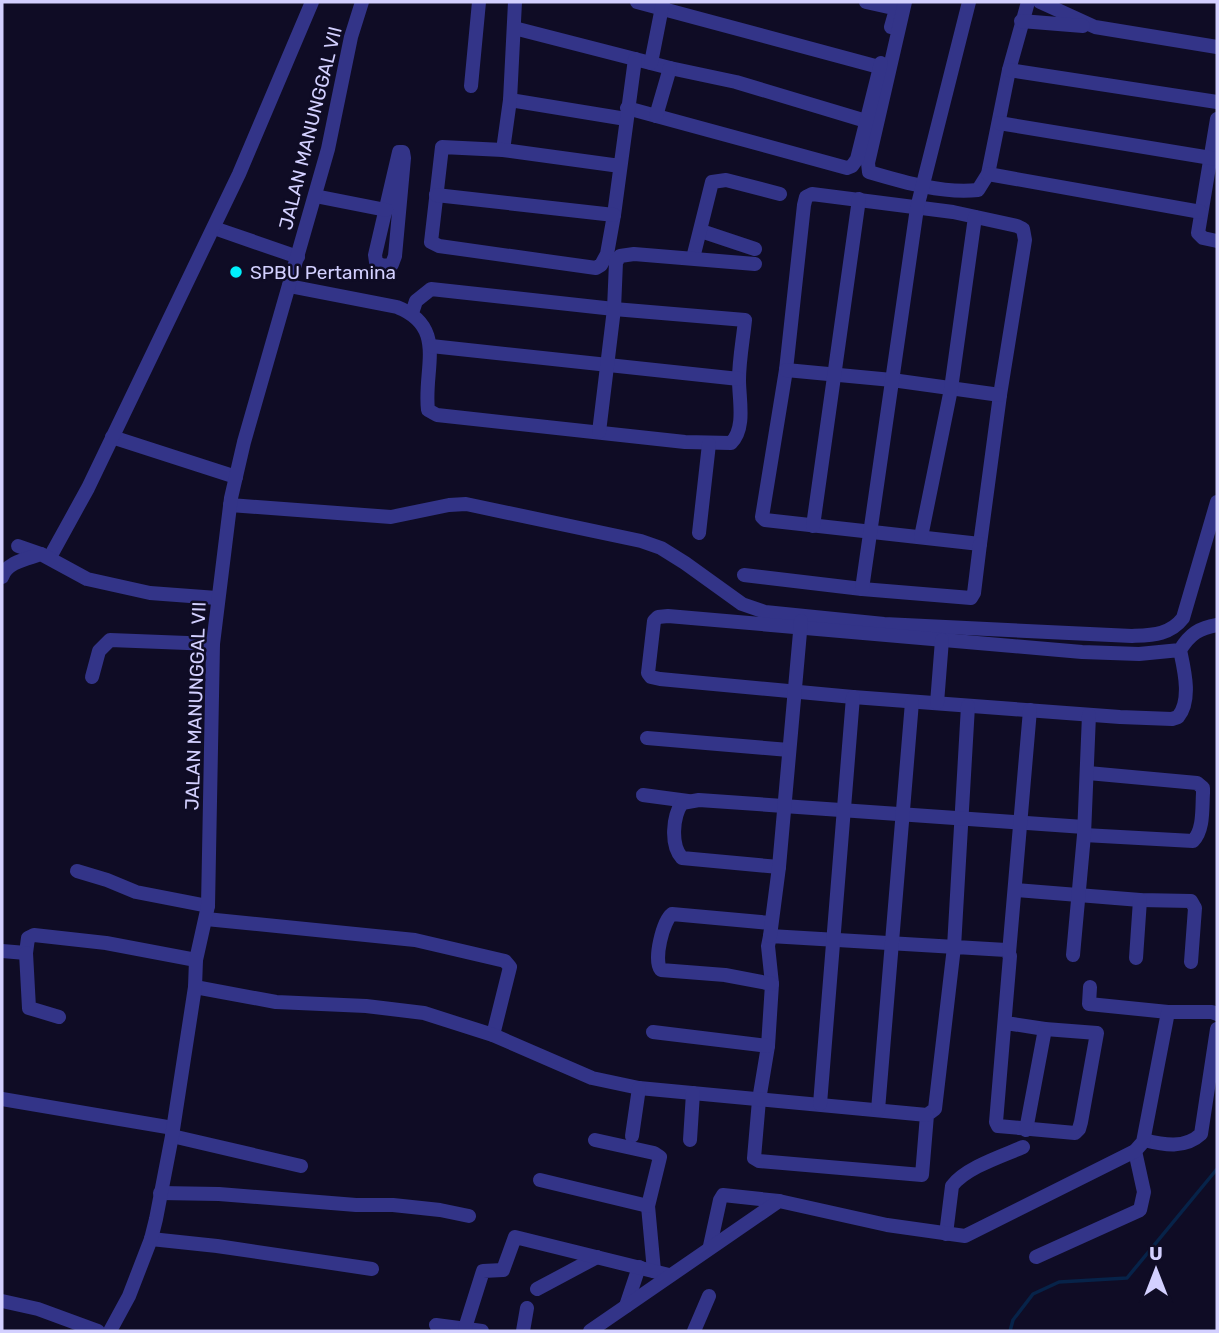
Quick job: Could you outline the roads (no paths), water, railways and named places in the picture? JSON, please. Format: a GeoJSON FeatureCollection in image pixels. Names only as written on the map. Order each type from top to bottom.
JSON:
{"type":"FeatureCollection","features":[{"type":"Feature","properties":{"kind":"street"},"geometry":{"type":"LineString","coordinates":[[2,577],[9,566],[46,556],[88,488],[214,228],[265,117],[312,2]]}},
{"type":"Feature","properties":{"kind":"street","name":"JALAN MANUNGGAL VII"},"geometry":{"type":"LineString","coordinates":[[110,1331],[129,1296],[151,1239],[173,1132],[195,987],[196,960],[207,912],[213,644],[230,505],[315,196],[362,2]]}},
{"type":"Feature","properties":{"kind":"street"},"geometry":{"type":"LineString","coordinates":[[471,86],[479,2]]}},
{"type":"Feature","properties":{"kind":"street"},"geometry":{"type":"LineString","coordinates":[[503,150],[510,100],[515,2]]}},
{"type":"Feature","properties":{"kind":"street"},"geometry":{"type":"LineString","coordinates":[[638,2],[662,4],[880,67]]}},
{"type":"Feature","properties":{"kind":"street"},"geometry":{"type":"LineString","coordinates":[[510,100],[656,116],[847,168],[857,159],[895,13],[893,8],[884,4],[866,2]]}},
{"type":"Feature","properties":{"kind":"street"},"geometry":{"type":"LineString","coordinates":[[905,2],[869,172],[922,185],[968,191],[978,190],[988,174],[1009,70],[1028,2]]}},
{"type":"Feature","properties":{"kind":"street"},"geometry":{"type":"LineString","coordinates":[[862,589],[917,208],[969,2]]}},
{"type":"Feature","properties":{"kind":"street"},"geometry":{"type":"LineString","coordinates":[[1040,2],[1095,27]]}},
{"type":"Feature","properties":{"kind":"street"},"geometry":{"type":"LineString","coordinates":[[651,63],[662,4]]}},
{"type":"Feature","properties":{"kind":"street"},"geometry":{"type":"LineString","coordinates":[[1021,21],[1095,27],[1217,47]]}},
{"type":"Feature","properties":{"kind":"street"},"geometry":{"type":"LineString","coordinates":[[514,28],[736,82],[866,121]]}},
{"type":"Feature","properties":{"kind":"street"},"geometry":{"type":"LineString","coordinates":[[620,166],[503,150],[442,147],[430,239],[433,244],[596,268],[604,261],[614,215],[635,59]]}},
{"type":"Feature","properties":{"kind":"street"},"geometry":{"type":"LineString","coordinates":[[656,116],[670,68]]}},
{"type":"Feature","properties":{"kind":"street"},"geometry":{"type":"LineString","coordinates":[[1009,70],[1217,102]]}},
{"type":"Feature","properties":{"kind":"street"},"geometry":{"type":"LineString","coordinates":[[1217,119],[1214,158],[1198,233],[1203,238],[1217,241]]}},
{"type":"Feature","properties":{"kind":"street"},"geometry":{"type":"LineString","coordinates":[[999,123],[1214,158]]}},
{"type":"Feature","properties":{"kind":"street"},"geometry":{"type":"LineString","coordinates":[[402,152],[404,158],[395,256],[392,264],[384,267],[378,265],[375,257],[386,210],[397,157],[402,152]]}},
{"type":"Feature","properties":{"kind":"street"},"geometry":{"type":"LineString","coordinates":[[988,174],[1201,212]]}},
{"type":"Feature","properties":{"kind":"street"},"geometry":{"type":"LineString","coordinates":[[693,258],[710,186],[714,181],[726,180],[780,194]]}},
{"type":"Feature","properties":{"kind":"street"},"geometry":{"type":"LineString","coordinates":[[744,575],[971,598],[974,593],[1023,229],[975,217],[816,194],[809,195],[805,200],[786,370],[762,517],[765,520],[813,526],[980,544]]}},
{"type":"Feature","properties":{"kind":"street"},"geometry":{"type":"LineString","coordinates":[[436,195],[614,215]]}},
{"type":"Feature","properties":{"kind":"street"},"geometry":{"type":"LineString","coordinates":[[315,196],[386,210]]}},
{"type":"Feature","properties":{"kind":"street"},"geometry":{"type":"LineString","coordinates":[[813,526],[859,199]]}},
{"type":"Feature","properties":{"kind":"street"},"geometry":{"type":"LineString","coordinates":[[921,537],[951,389],[975,217]]}},
{"type":"Feature","properties":{"kind":"street"},"geometry":{"type":"LineString","coordinates":[[214,228],[298,257]]}},
{"type":"Feature","properties":{"kind":"street"},"geometry":{"type":"LineString","coordinates":[[599,432],[614,309],[616,262],[620,256],[634,254],[693,258],[755,257],[701,231]]}},
{"type":"Feature","properties":{"kind":"street"},"geometry":{"type":"LineString","coordinates":[[289,286],[397,307],[412,313],[425,326],[431,346],[427,400],[428,410],[432,412],[709,444],[731,443],[737,437],[745,320],[431,289],[416,301],[412,313]]}},
{"type":"Feature","properties":{"kind":"street"},"geometry":{"type":"LineString","coordinates":[[431,346],[739,379]]}},
{"type":"Feature","properties":{"kind":"street"},"geometry":{"type":"LineString","coordinates":[[786,370],[892,380],[1000,396]]}},
{"type":"Feature","properties":{"kind":"street"},"geometry":{"type":"LineString","coordinates":[[112,437],[236,477]]}},
{"type":"Feature","properties":{"kind":"street"},"geometry":{"type":"LineString","coordinates":[[699,533],[709,444]]}},
{"type":"Feature","properties":{"kind":"street"},"geometry":{"type":"LineString","coordinates":[[1216,625],[1195,631],[1180,650],[1185,673],[1185,704],[1178,717],[1163,719],[794,692],[660,679],[651,677],[648,673],[654,621],[658,617],[668,615],[1132,636],[1169,631],[1177,627],[1188,606],[1217,502]]}},
{"type":"Feature","properties":{"kind":"street"},"geometry":{"type":"LineString","coordinates":[[230,505],[391,517],[449,505],[483,506],[641,541],[661,548],[752,609],[801,622],[942,640],[1093,652],[1139,654],[1180,650]]}},
{"type":"Feature","properties":{"kind":"street"},"geometry":{"type":"LineString","coordinates":[[18,546],[46,556],[87,579],[150,593],[217,598]]}},
{"type":"Feature","properties":{"kind":"street"},"geometry":{"type":"LineString","coordinates":[[801,622],[779,867],[768,946],[772,984],[768,1046],[759,1100],[754,1158],[759,1161],[922,1175],[927,1115]]}},
{"type":"Feature","properties":{"kind":"street"},"geometry":{"type":"LineString","coordinates":[[92,677],[99,651],[110,640],[213,644]]}},
{"type":"Feature","properties":{"kind":"street"},"geometry":{"type":"LineString","coordinates":[[937,703],[942,640]]}},
{"type":"Feature","properties":{"kind":"street"},"geometry":{"type":"LineString","coordinates":[[820,1104],[853,697]]}},
{"type":"Feature","properties":{"kind":"street"},"geometry":{"type":"LineString","coordinates":[[878,1110],[912,702]]}},
{"type":"Feature","properties":{"kind":"street"},"geometry":{"type":"LineString","coordinates":[[195,987],[276,1002],[415,1011],[494,1035],[592,1078],[639,1088],[927,1115],[935,1110],[954,947],[968,706]]}},
{"type":"Feature","properties":{"kind":"street"},"geometry":{"type":"LineString","coordinates":[[1006,1023],[1097,1033],[1081,1122],[1075,1133],[1026,1130],[998,1126],[996,1122],[1030,710]]}},
{"type":"Feature","properties":{"kind":"street"},"geometry":{"type":"LineString","coordinates":[[1073,955],[1088,773],[1089,715]]}},
{"type":"Feature","properties":{"kind":"street"},"geometry":{"type":"LineString","coordinates":[[647,738],[789,750]]}},
{"type":"Feature","properties":{"kind":"street"},"geometry":{"type":"LineString","coordinates":[[643,795],[688,801],[785,804],[1022,822],[1192,841],[1198,836],[1203,788],[1197,783],[1088,773]]}},
{"type":"Feature","properties":{"kind":"street"},"geometry":{"type":"LineString","coordinates":[[688,801],[682,803],[677,810],[675,822],[675,845],[682,858],[779,867]]}},
{"type":"Feature","properties":{"kind":"street"},"geometry":{"type":"LineString","coordinates":[[77,871],[136,892],[207,912],[415,940],[505,961],[510,967],[494,1035]]}},
{"type":"Feature","properties":{"kind":"street"},"geometry":{"type":"LineString","coordinates":[[1015,890],[1193,902],[1195,908],[1191,962]]}},
{"type":"Feature","properties":{"kind":"street"},"geometry":{"type":"LineString","coordinates":[[1136,958],[1140,900]]}},
{"type":"Feature","properties":{"kind":"street"},"geometry":{"type":"LineString","coordinates":[[772,984],[725,975],[661,970],[657,960],[666,921],[673,914],[833,940],[1006,950],[1009,953]]}},
{"type":"Feature","properties":{"kind":"street"},"geometry":{"type":"LineString","coordinates":[[59,1017],[29,1008],[26,953],[28,938],[34,935],[106,943],[196,960]]}},
{"type":"Feature","properties":{"kind":"street"},"geometry":{"type":"LineString","coordinates":[[2,951],[26,953]]}},
{"type":"Feature","properties":{"kind":"street"},"geometry":{"type":"LineString","coordinates":[[1090,987],[1089,1004],[1217,1014]]}},
{"type":"Feature","properties":{"kind":"street"},"geometry":{"type":"LineString","coordinates":[[1036,1257],[1140,1210],[1144,1192],[1140,1146],[1168,1012]]}},
{"type":"Feature","properties":{"kind":"street"},"geometry":{"type":"LineString","coordinates":[[1026,1130],[1045,1029]]}},
{"type":"Feature","properties":{"kind":"street"},"geometry":{"type":"LineString","coordinates":[[710,1246],[723,1195],[779,1201],[887,1225],[965,1236],[1140,1146],[1186,1144],[1201,1134],[1217,1029]]}},
{"type":"Feature","properties":{"kind":"street"},"geometry":{"type":"LineString","coordinates":[[653,1032],[768,1046]]}},
{"type":"Feature","properties":{"kind":"street"},"geometry":{"type":"LineString","coordinates":[[632,1136],[639,1088]]}},
{"type":"Feature","properties":{"kind":"street"},"geometry":{"type":"LineString","coordinates":[[690,1140],[693,1093]]}},
{"type":"Feature","properties":{"kind":"street"},"geometry":{"type":"LineString","coordinates":[[2,1100],[173,1132],[301,1166]]}},
{"type":"Feature","properties":{"kind":"street"},"geometry":{"type":"LineString","coordinates":[[595,1140],[654,1153],[660,1157],[648,1206],[662,1273]]}},
{"type":"Feature","properties":{"kind":"street"},"geometry":{"type":"LineString","coordinates":[[946,1234],[952,1185],[955,1181],[964,1174],[1023,1147]]}},
{"type":"Feature","properties":{"kind":"street"},"geometry":{"type":"LineString","coordinates":[[540,1180],[648,1206]]}},
{"type":"Feature","properties":{"kind":"street"},"geometry":{"type":"LineString","coordinates":[[160,1193],[393,1205],[469,1216]]}},
{"type":"Feature","properties":{"kind":"street"},"geometry":{"type":"LineString","coordinates":[[590,1331],[626,1306],[662,1273],[710,1246],[779,1201]]}},
{"type":"Feature","properties":{"kind":"street"},"geometry":{"type":"LineString","coordinates":[[465,1328],[483,1271],[503,1270],[515,1237],[662,1273]]}},
{"type":"Feature","properties":{"kind":"street"},"geometry":{"type":"LineString","coordinates":[[151,1239],[217,1245],[372,1269]]}},
{"type":"Feature","properties":{"kind":"street"},"geometry":{"type":"LineString","coordinates":[[537,1289],[597,1257]]}},
{"type":"Feature","properties":{"kind":"street"},"geometry":{"type":"LineString","coordinates":[[626,1306],[639,1267]]}},
{"type":"Feature","properties":{"kind":"street"},"geometry":{"type":"LineString","coordinates":[[694,1331],[709,1296]]}},
{"type":"Feature","properties":{"kind":"street"},"geometry":{"type":"LineString","coordinates":[[2,1301],[38,1309],[98,1331]]}},
{"type":"Feature","properties":{"kind":"street"},"geometry":{"type":"LineString","coordinates":[[523,1331],[527,1308]]}},
{"type":"Feature","properties":{"kind":"street"},"geometry":{"type":"LineString","coordinates":[[436,1325],[482,1331]]}},
{"type":"Feature","properties":{"kind":"waterway"},"geometry":{"type":"LineString","coordinates":[[1010,1331],[1013,1320],[1033,1294],[1059,1282],[1127,1278],[1217,1169]]}},
{"type":"Feature","properties":{"kind":"place","name":"SPBU Pertamina"},"geometry":{"type":"Point","coordinates":[236,272]}}]}
